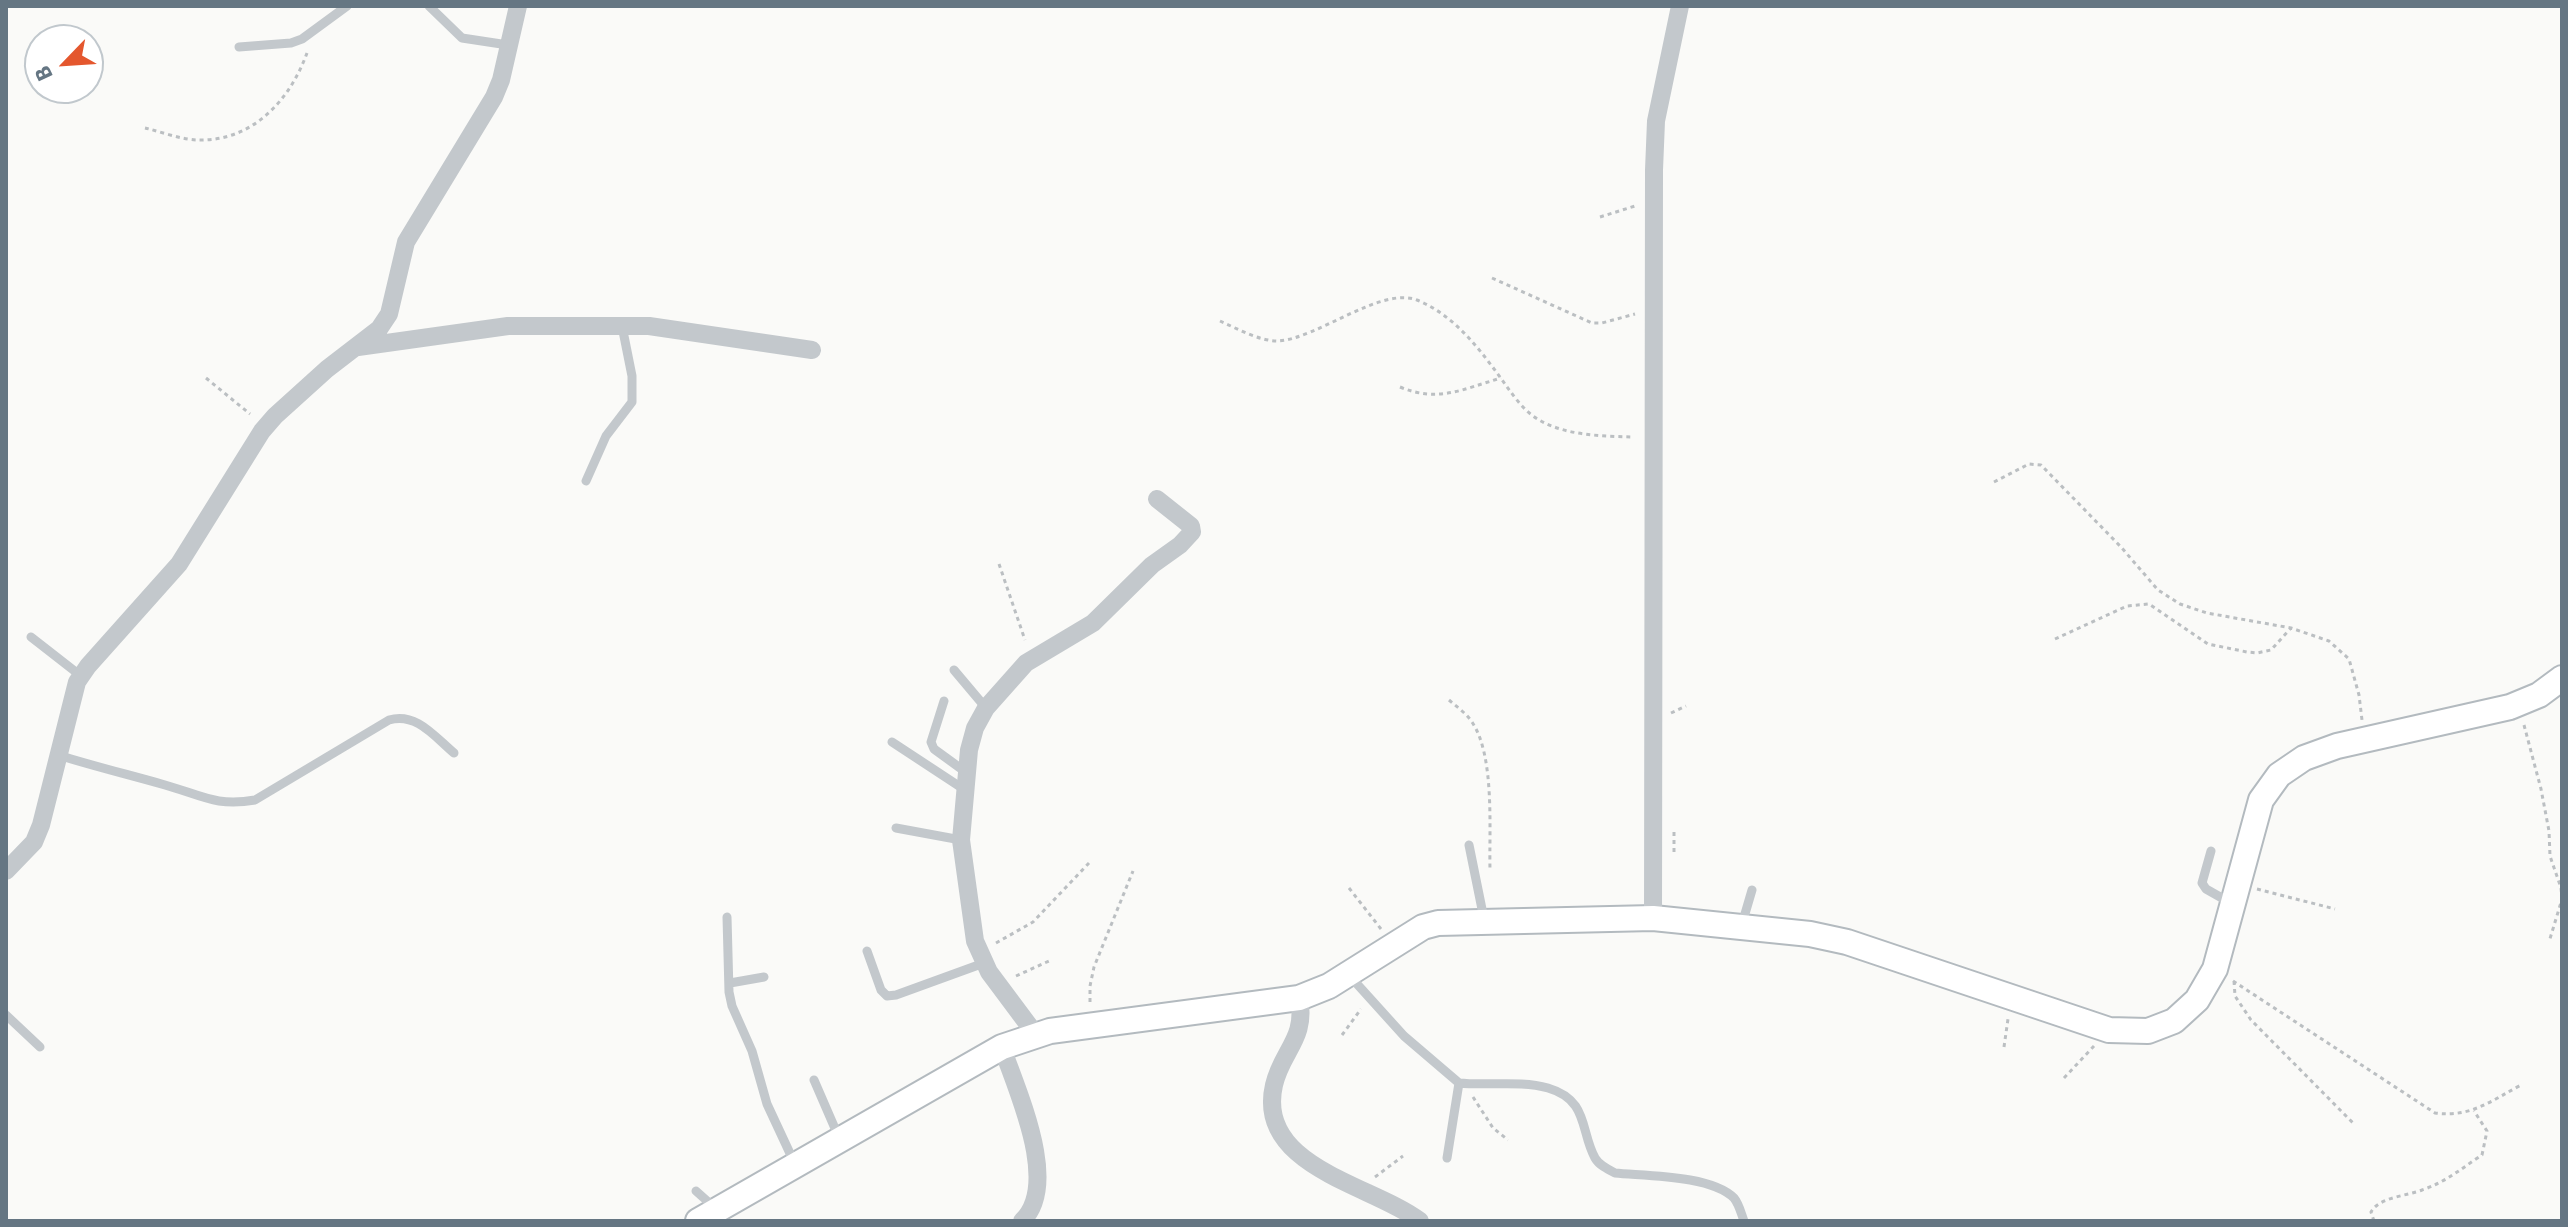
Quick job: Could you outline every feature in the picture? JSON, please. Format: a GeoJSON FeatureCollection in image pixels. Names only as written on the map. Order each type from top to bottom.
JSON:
{"type":"FeatureCollection","features":[{"type":"Feature","properties":{"kind":"main road"},"geometry":{"type":"LineString","coordinates":[[708,1215],[1002,1047],[1036,1035],[1299,998],[1329,986],[1423,927],[1438,923],[1653,918],[1810,934],[1847,942],[2109,1030],[2148,1031],[2174,1021],[2224,975],[2235,894],[2261,800],[2279,775],[2304,758],[2519,703],[2539,695],[2562,678]]}},
{"type":"Feature","properties":{"kind":"street"},"geometry":{"type":"LineString","coordinates":[[6,871],[34,842],[41,825],[71,700],[81,676],[179,564],[266,427],[327,369],[379,329],[389,314],[406,242],[494,97],[501,80],[518,6]]}},
{"type":"Feature","properties":{"kind":"street"},"geometry":{"type":"LineString","coordinates":[[1653,918],[1656,121],[1680,6]]}},
{"type":"Feature","properties":{"kind":"street"},"geometry":{"type":"LineString","coordinates":[[358,347],[508,326],[649,326],[812,350]]}},
{"type":"Feature","properties":{"kind":"street"},"geometry":{"type":"LineString","coordinates":[[1036,1035],[981,957],[970,913],[961,840],[969,750],[975,728],[986,708],[1031,659],[1093,623],[1152,565],[1188,539],[1191,526],[1157,499]]}},
{"type":"Feature","properties":{"kind":"street"},"geometry":{"type":"LineString","coordinates":[[1299,998],[1303,1015],[1300,1028],[1274,1083],[1272,1108],[1279,1129],[1292,1149],[1310,1163],[1420,1221]]}},
{"type":"Feature","properties":{"kind":"street"},"geometry":{"type":"LineString","coordinates":[[1002,1047],[1033,1140],[1038,1177],[1035,1200],[1022,1221]]}},
{"type":"Feature","properties":{"kind":"lane"},"geometry":{"type":"LineString","coordinates":[[239,47],[291,43],[347,6]]}},
{"type":"Feature","properties":{"kind":"lane"},"geometry":{"type":"LineString","coordinates":[[429,6],[462,38],[508,45]]}},
{"type":"Feature","properties":{"kind":"lane"},"geometry":{"type":"LineString","coordinates":[[586,481],[606,436],[632,402],[632,376],[622,326]]}},
{"type":"Feature","properties":{"kind":"lane"},"geometry":{"type":"LineString","coordinates":[[31,637],[81,676]]}},
{"type":"Feature","properties":{"kind":"lane"},"geometry":{"type":"LineString","coordinates":[[954,670],[986,708]]}},
{"type":"Feature","properties":{"kind":"lane"},"geometry":{"type":"LineString","coordinates":[[944,701],[931,742],[934,749],[966,781]]}},
{"type":"Feature","properties":{"kind":"lane"},"geometry":{"type":"LineString","coordinates":[[58,755],[161,783],[212,801],[236,803],[255,800],[389,720],[401,717],[416,721],[454,753]]}},
{"type":"Feature","properties":{"kind":"lane"},"geometry":{"type":"LineString","coordinates":[[892,742],[966,781]]}},
{"type":"Feature","properties":{"kind":"lane"},"geometry":{"type":"LineString","coordinates":[[896,828],[961,840]]}},
{"type":"Feature","properties":{"kind":"lane"},"geometry":{"type":"LineString","coordinates":[[1469,845],[1485,922]]}},
{"type":"Feature","properties":{"kind":"lane"},"geometry":{"type":"LineString","coordinates":[[2211,851],[2202,883],[2206,889],[2235,894]]}},
{"type":"Feature","properties":{"kind":"lane"},"geometry":{"type":"LineString","coordinates":[[1741,927],[1752,890]]}},
{"type":"Feature","properties":{"kind":"lane"},"geometry":{"type":"LineString","coordinates":[[727,917],[732,1006],[752,1051],[767,1104],[795,1165]]}},
{"type":"Feature","properties":{"kind":"lane"},"geometry":{"type":"LineString","coordinates":[[867,951],[881,990],[887,996],[896,995],[981,957]]}},
{"type":"Feature","properties":{"kind":"lane"},"geometry":{"type":"LineString","coordinates":[[1348,974],[1369,1000],[1433,1064],[1464,1084],[1550,1088],[1578,1109],[1596,1160],[1604,1168],[1615,1173],[1699,1182],[1726,1191],[1737,1201],[1744,1221]]}},
{"type":"Feature","properties":{"kind":"lane"},"geometry":{"type":"LineString","coordinates":[[730,983],[764,977]]}},
{"type":"Feature","properties":{"kind":"lane"},"geometry":{"type":"LineString","coordinates":[[6,1015],[40,1047]]}},
{"type":"Feature","properties":{"kind":"lane"},"geometry":{"type":"LineString","coordinates":[[814,1080],[840,1140]]}},
{"type":"Feature","properties":{"kind":"lane"},"geometry":{"type":"LineString","coordinates":[[1447,1158],[1464,1084]]}},
{"type":"Feature","properties":{"kind":"lane"},"geometry":{"type":"LineString","coordinates":[[696,1191],[708,1215]]}},
{"type":"Feature","properties":{"kind":"path"},"geometry":{"type":"LineString","coordinates":[[145,128],[199,140],[238,132],[255,124],[271,113],[290,92],[316,29]]}},
{"type":"Feature","properties":{"kind":"path"},"geometry":{"type":"LineString","coordinates":[[1600,217],[1654,199]]}},
{"type":"Feature","properties":{"kind":"path"},"geometry":{"type":"LineString","coordinates":[[1492,278],[1592,323],[1654,308]]}},
{"type":"Feature","properties":{"kind":"path"},"geometry":{"type":"LineString","coordinates":[[1220,321],[1261,338],[1284,340],[1364,308],[1392,299],[1413,298],[1459,326],[1520,404],[1534,417],[1557,427],[1587,434],[1654,437]]}},
{"type":"Feature","properties":{"kind":"path"},"geometry":{"type":"LineString","coordinates":[[206,378],[266,427]]}},
{"type":"Feature","properties":{"kind":"path"},"geometry":{"type":"LineString","coordinates":[[1400,387],[1419,395],[1432,396],[1501,378]]}},
{"type":"Feature","properties":{"kind":"path"},"geometry":{"type":"LineString","coordinates":[[1994,482],[2029,464],[2041,465],[2158,590],[2180,604],[2207,613],[2291,628],[2329,641],[2349,659],[2359,695],[2365,740]]}},
{"type":"Feature","properties":{"kind":"path"},"geometry":{"type":"LineString","coordinates":[[999,564],[1031,659]]}},
{"type":"Feature","properties":{"kind":"path"},"geometry":{"type":"LineString","coordinates":[[2055,639],[2127,606],[2149,604],[2208,644],[2247,652],[2271,650],[2291,628]]}},
{"type":"Feature","properties":{"kind":"path"},"geometry":{"type":"LineString","coordinates":[[1449,700],[1467,715],[1481,743],[1490,809],[1491,877]]}},
{"type":"Feature","properties":{"kind":"path"},"geometry":{"type":"LineString","coordinates":[[2519,703],[2541,789],[2550,856],[2561,888],[2562,899],[2549,942]]}},
{"type":"Feature","properties":{"kind":"path"},"geometry":{"type":"LineString","coordinates":[[981,957],[1033,922],[1089,863]]}},
{"type":"Feature","properties":{"kind":"path"},"geometry":{"type":"LineString","coordinates":[[1091,1026],[1090,986],[1094,967],[1133,871]]}},
{"type":"Feature","properties":{"kind":"path"},"geometry":{"type":"LineString","coordinates":[[1349,888],[1393,945]]}},
{"type":"Feature","properties":{"kind":"path"},"geometry":{"type":"LineString","coordinates":[[2235,894],[2335,909]]}},
{"type":"Feature","properties":{"kind":"path"},"geometry":{"type":"LineString","coordinates":[[998,983],[1049,961]]}},
{"type":"Feature","properties":{"kind":"path"},"geometry":{"type":"LineString","coordinates":[[2224,975],[2435,1113],[2454,1115],[2474,1110],[2523,1084]]}},
{"type":"Feature","properties":{"kind":"path"},"geometry":{"type":"LineString","coordinates":[[2224,975],[2251,1020],[2355,1125]]}},
{"type":"Feature","properties":{"kind":"path"},"geometry":{"type":"LineString","coordinates":[[2004,1047],[2011,996]]}},
{"type":"Feature","properties":{"kind":"path"},"geometry":{"type":"LineString","coordinates":[[1342,1035],[1369,1000]]}},
{"type":"Feature","properties":{"kind":"path"},"geometry":{"type":"LineString","coordinates":[[2064,1078],[2109,1030]]}},
{"type":"Feature","properties":{"kind":"path"},"geometry":{"type":"LineString","coordinates":[[1464,1084],[1493,1128],[1508,1140]]}},
{"type":"Feature","properties":{"kind":"path"},"geometry":{"type":"LineString","coordinates":[[2374,1221],[2371,1212],[2377,1204],[2425,1190],[2453,1177],[2482,1155],[2487,1131],[2474,1110]]}},
{"type":"Feature","properties":{"kind":"path"},"geometry":{"type":"LineString","coordinates":[[1359,1189],[1403,1156]]}}]}
